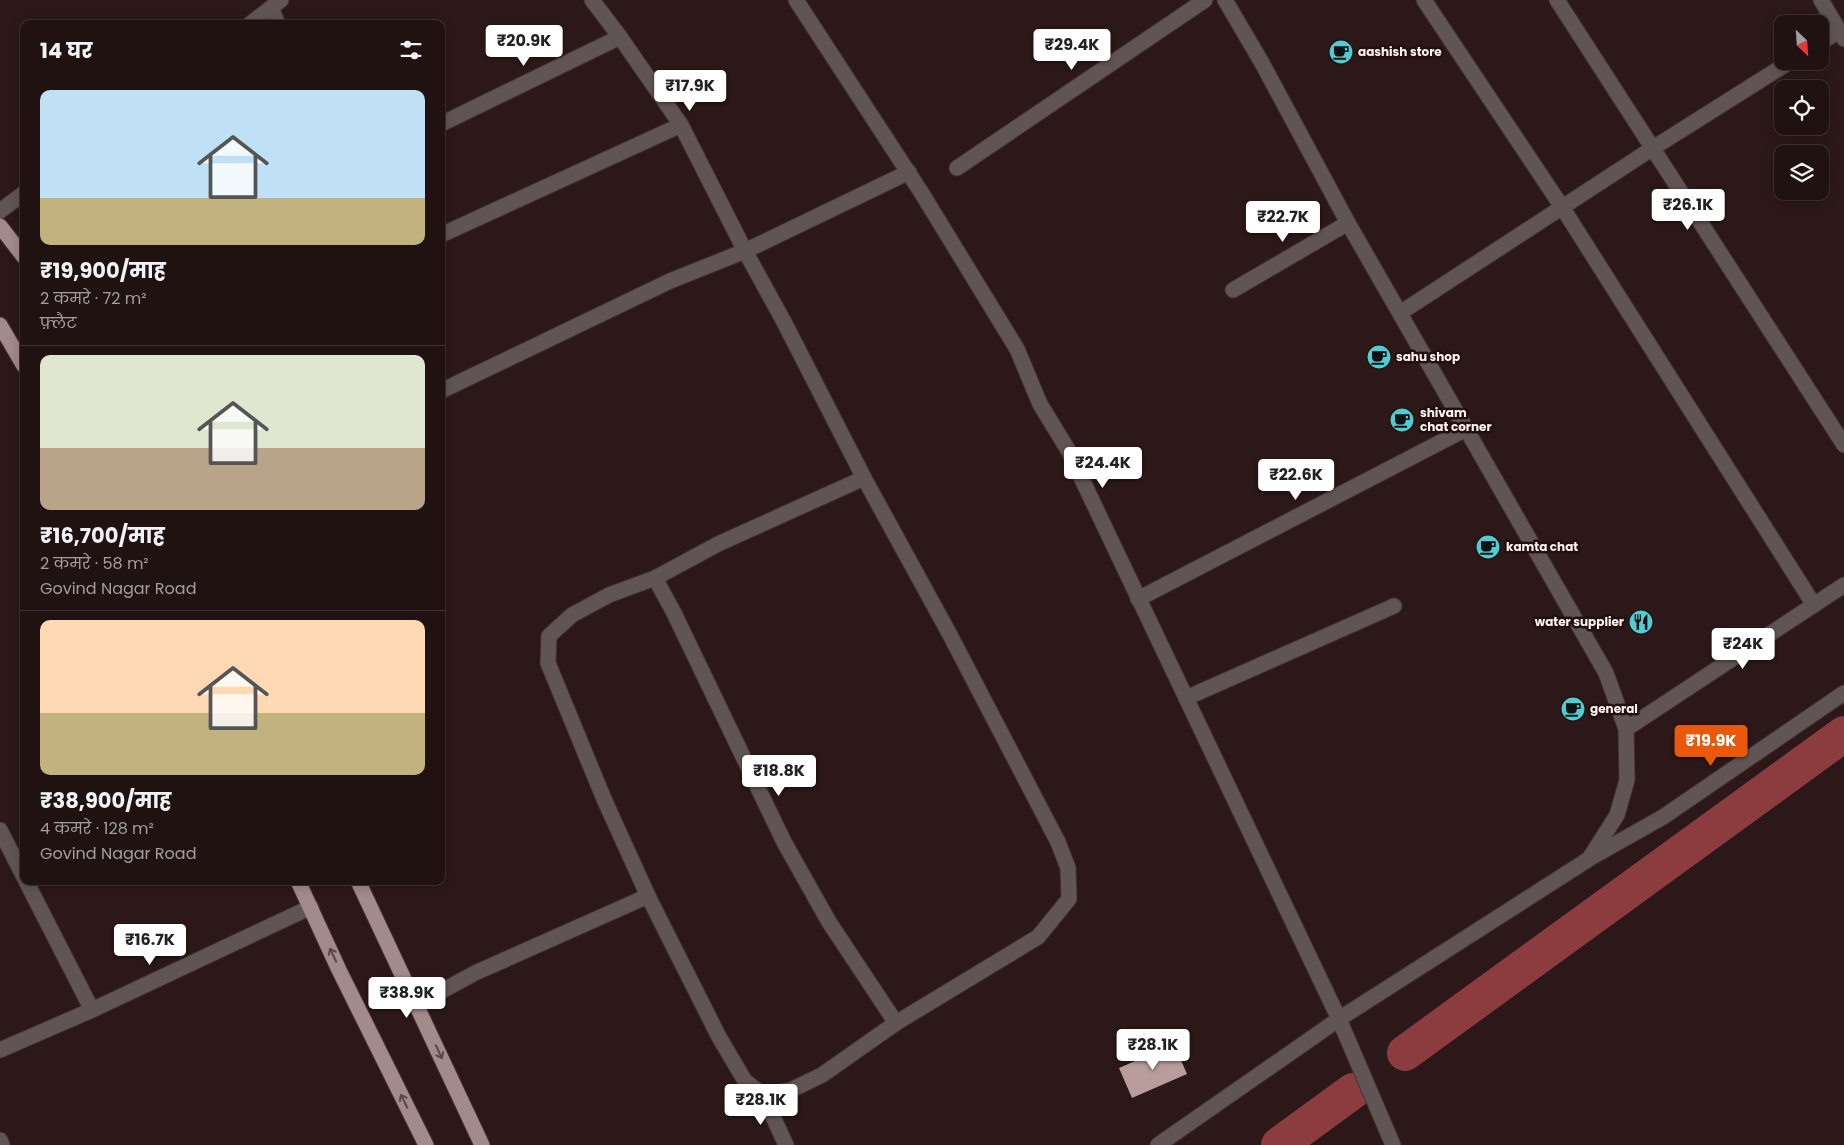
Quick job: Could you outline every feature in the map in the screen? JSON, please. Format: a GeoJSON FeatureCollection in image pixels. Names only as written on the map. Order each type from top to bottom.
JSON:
{"type":"FeatureCollection","features":[{"type":"Feature","properties":{"kind":"main road"},"geometry":{"type":"LineString","coordinates":[[0,226],[20,252]]}},
{"type":"Feature","properties":{"kind":"main road"},"geometry":{"type":"LineString","coordinates":[[0,325],[20,359]]}},
{"type":"Feature","properties":{"kind":"main road"},"geometry":{"type":"LineString","coordinates":[[300,885],[339,970],[426,1145]]}},
{"type":"Feature","properties":{"kind":"main road"},"geometry":{"type":"LineString","coordinates":[[360,885],[482,1145]]}},
{"type":"Feature","properties":{"kind":"street"},"geometry":{"type":"LineString","coordinates":[[592,0],[620,37],[681,126],[864,478],[949,633],[1058,842],[1068,868],[1069,899],[1038,937],[896,1023],[822,1074],[791,1090],[763,1095]]}},
{"type":"Feature","properties":{"kind":"street"},"geometry":{"type":"LineString","coordinates":[[796,0],[908,172],[1017,349],[1040,404],[1068,450],[1339,1019],[1393,1145]]}},
{"type":"Feature","properties":{"kind":"street"},"geometry":{"type":"LineString","coordinates":[[957,168],[1205,0]]}},
{"type":"Feature","properties":{"kind":"street"},"geometry":{"type":"LineString","coordinates":[[1225,0],[1262,63],[1348,223],[1606,673],[1626,729],[1627,780],[1617,815],[1588,858]]}},
{"type":"Feature","properties":{"kind":"street"},"geometry":{"type":"LineString","coordinates":[[1424,0],[1562,207],[1814,605]]}},
{"type":"Feature","properties":{"kind":"street"},"geometry":{"type":"LineString","coordinates":[[1558,0],[1844,446]]}},
{"type":"Feature","properties":{"kind":"street"},"geometry":{"type":"LineString","coordinates":[[1821,0],[1842,35],[1829,40]]}},
{"type":"Feature","properties":{"kind":"street"},"geometry":{"type":"LineString","coordinates":[[255,20],[276,4]]}},
{"type":"Feature","properties":{"kind":"street"},"geometry":{"type":"LineString","coordinates":[[276,4],[278,20]]}},
{"type":"Feature","properties":{"kind":"street"},"geometry":{"type":"LineString","coordinates":[[445,122],[620,37]]}},
{"type":"Feature","properties":{"kind":"street"},"geometry":{"type":"LineString","coordinates":[[1400,313],[1653,148],[1777,70]]}},
{"type":"Feature","properties":{"kind":"street"},"geometry":{"type":"LineString","coordinates":[[445,233],[681,126]]}},
{"type":"Feature","properties":{"kind":"street"},"geometry":{"type":"LineString","coordinates":[[445,387],[670,281],[745,251],[908,172]]}},
{"type":"Feature","properties":{"kind":"street"},"geometry":{"type":"LineString","coordinates":[[0,211],[20,196]]}},
{"type":"Feature","properties":{"kind":"street"},"geometry":{"type":"LineString","coordinates":[[1233,290],[1348,223]]}},
{"type":"Feature","properties":{"kind":"street"},"geometry":{"type":"LineString","coordinates":[[1138,599],[1466,429]]}},
{"type":"Feature","properties":{"kind":"street"},"geometry":{"type":"LineString","coordinates":[[786,1145],[763,1095],[744,1081],[719,1037],[648,896],[604,799],[548,663],[550,636],[572,615],[609,595],[655,578],[718,544],[864,478]]}},
{"type":"Feature","properties":{"kind":"street"},"geometry":{"type":"LineString","coordinates":[[655,578],[674,613],[784,842],[829,922],[896,1023]]}},
{"type":"Feature","properties":{"kind":"street"},"geometry":{"type":"LineString","coordinates":[[1626,729],[1844,585]]}},
{"type":"Feature","properties":{"kind":"street"},"geometry":{"type":"LineString","coordinates":[[1186,698],[1394,606]]}},
{"type":"Feature","properties":{"kind":"street"},"geometry":{"type":"LineString","coordinates":[[1158,1145],[1339,1019],[1588,858],[1664,817],[1844,693]]}},
{"type":"Feature","properties":{"kind":"street"},"geometry":{"type":"LineString","coordinates":[[0,830],[20,869]]}},
{"type":"Feature","properties":{"kind":"street"},"geometry":{"type":"LineString","coordinates":[[28,885],[92,1010]]}},
{"type":"Feature","properties":{"kind":"street"},"geometry":{"type":"LineString","coordinates":[[416,1005],[475,973],[648,896]]}},
{"type":"Feature","properties":{"kind":"street"},"geometry":{"type":"LineString","coordinates":[[0,1050],[92,1010],[311,907]]}},
{"type":"Feature","properties":{"kind":"street"},"geometry":{"type":"LineString","coordinates":[[0,1140],[2,1145]]}},
{"type":"Feature","properties":{"kind":"building"},"geometry":{"type":"Polygon","coordinates":[[[1174,1044],[1187,1074],[1132,1098],[1119,1068],[1174,1044]]]}},
{"type":"Feature","properties":{"kind":"waterway"},"geometry":{"type":"LineString","coordinates":[[1405,1053],[1844,734]]}},
{"type":"Feature","properties":{"kind":"waterway"},"geometry":{"type":"LineString","coordinates":[[1279,1145],[1353,1091]]}},
{"type":"Feature","properties":{"kind":"place","name":"aashish store"},"geometry":{"type":"Point","coordinates":[1341,52]}},
{"type":"Feature","properties":{"kind":"place","name":"sahu shop"},"geometry":{"type":"Point","coordinates":[1379,357]}},
{"type":"Feature","properties":{"kind":"place","name":"shivam chat corner"},"geometry":{"type":"Point","coordinates":[1402,420]}},
{"type":"Feature","properties":{"kind":"place","name":"kamta chat"},"geometry":{"type":"Point","coordinates":[1488,547]}},
{"type":"Feature","properties":{"kind":"place","name":"water supplier"},"geometry":{"type":"Point","coordinates":[1641,622]}},
{"type":"Feature","properties":{"kind":"place","name":"general"},"geometry":{"type":"Point","coordinates":[1573,709]}}]}
